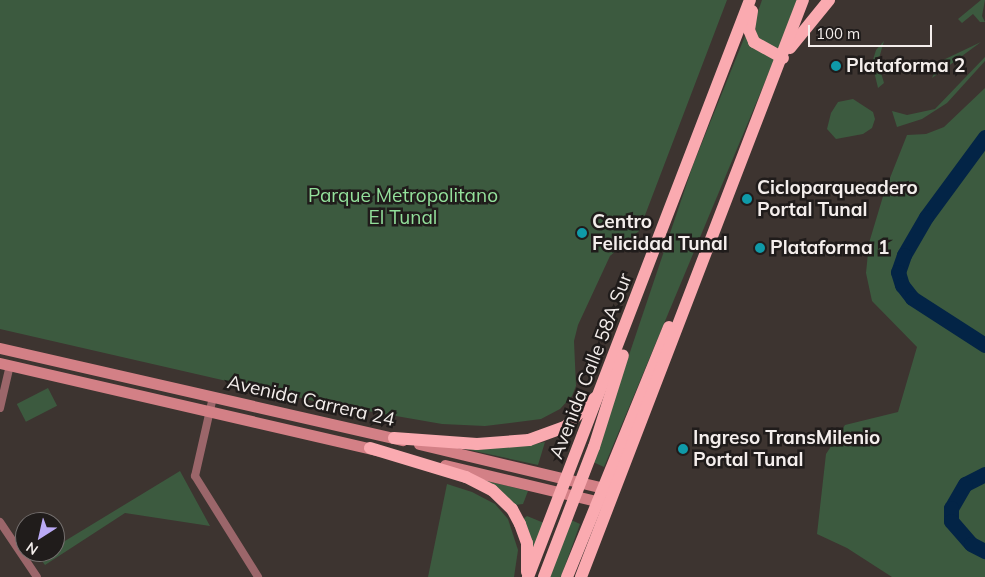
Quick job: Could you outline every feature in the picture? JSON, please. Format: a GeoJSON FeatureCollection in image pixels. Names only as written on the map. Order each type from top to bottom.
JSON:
{"type":"FeatureCollection","features":[{"type":"Feature","properties":{"kind":"highway","name":"Avenida Calle 58A Sur"},"geometry":{"type":"LineString","coordinates":[[527,577],[637,302],[750,0]]}},
{"type":"Feature","properties":{"kind":"highway"},"geometry":{"type":"LineString","coordinates":[[754,0],[750,36],[759,46],[783,58]]}},
{"type":"Feature","properties":{"kind":"highway"},"geometry":{"type":"LineString","coordinates":[[581,577],[608,489],[783,58],[803,0]]}},
{"type":"Feature","properties":{"kind":"highway"},"geometry":{"type":"LineString","coordinates":[[783,58],[829,0]]}},
{"type":"Feature","properties":{"kind":"highway"},"geometry":{"type":"LineString","coordinates":[[544,577],[576,496],[614,390],[637,302]]}},
{"type":"Feature","properties":{"kind":"highway"},"geometry":{"type":"LineString","coordinates":[[394,438],[477,444],[503,443],[541,437],[573,421],[603,386]]}},
{"type":"Feature","properties":{"kind":"highway"},"geometry":{"type":"LineString","coordinates":[[370,448],[466,478],[503,499],[520,524],[527,543],[527,577]]}},
{"type":"Feature","properties":{"kind":"highway"},"geometry":{"type":"LineString","coordinates":[[567,577],[603,503]]}},
{"type":"Feature","properties":{"kind":"main road","name":"Avenida Carrera 24"},"geometry":{"type":"LineString","coordinates":[[0,348],[608,489]]}},
{"type":"Feature","properties":{"kind":"main road","name":"Avenida Carrera 24"},"geometry":{"type":"LineString","coordinates":[[5,364],[603,503]]}},
{"type":"Feature","properties":{"kind":"street"},"geometry":{"type":"LineString","coordinates":[[0,408],[5,364]]}},
{"type":"Feature","properties":{"kind":"street"},"geometry":{"type":"LineString","coordinates":[[213,397],[195,476],[258,577]]}},
{"type":"Feature","properties":{"kind":"street"},"geometry":{"type":"LineString","coordinates":[[0,522],[37,577]]}},
{"type":"Feature","properties":{"kind":"green space","name":"Parque Metropolitano El Tunal"},"geometry":{"type":"Polygon","coordinates":[[[0,0],[727,0],[639,231],[610,256],[578,325],[574,341],[576,386],[572,396],[560,409],[541,419],[485,426],[442,424],[327,404],[0,329],[0,0]]]}},
{"type":"Feature","properties":{"kind":"green space"},"geometry":{"type":"Polygon","coordinates":[[[762,0],[797,0],[779,51],[758,41],[754,23],[762,0]]]}},
{"type":"Feature","properties":{"kind":"green space"},"geometry":{"type":"Polygon","coordinates":[[[981,0],[985,0],[982,16],[985,22],[980,22],[973,14],[962,23],[958,19],[981,0]]]}},
{"type":"Feature","properties":{"kind":"green space"},"geometry":{"type":"Polygon","coordinates":[[[745,36],[775,58],[604,467],[593,462],[693,165],[745,36]]]}},
{"type":"Feature","properties":{"kind":"green space"},"geometry":{"type":"Polygon","coordinates":[[[884,41],[878,62],[884,83],[878,88],[872,63],[876,50],[884,41]]]}},
{"type":"Feature","properties":{"kind":"green space"},"geometry":{"type":"Polygon","coordinates":[[[981,42],[932,78],[939,62],[981,42]]]}},
{"type":"Feature","properties":{"kind":"green space"},"geometry":{"type":"Polygon","coordinates":[[[985,57],[985,61],[947,103],[922,119],[897,127],[892,111],[907,115],[935,109],[985,57]]]}},
{"type":"Feature","properties":{"kind":"green space"},"geometry":{"type":"Polygon","coordinates":[[[985,88],[985,577],[892,577],[847,548],[817,534],[826,454],[845,425],[898,412],[917,347],[872,301],[866,273],[869,243],[884,193],[907,135],[926,134],[944,127],[985,88]]]}},
{"type":"Feature","properties":{"kind":"green space"},"geometry":{"type":"Polygon","coordinates":[[[853,99],[873,112],[875,119],[872,128],[863,134],[836,139],[827,129],[831,113],[838,102],[853,99]]]}},
{"type":"Feature","properties":{"kind":"green space"},"geometry":{"type":"Polygon","coordinates":[[[48,388],[57,406],[26,422],[17,404],[48,388]]]}},
{"type":"Feature","properties":{"kind":"green space"},"geometry":{"type":"Polygon","coordinates":[[[545,442],[538,465],[456,447],[525,446],[545,442]]]}},
{"type":"Feature","properties":{"kind":"green space"},"geometry":{"type":"Polygon","coordinates":[[[180,471],[210,526],[125,513],[65,552],[65,541],[180,471]]]}},
{"type":"Feature","properties":{"kind":"green space"},"geometry":{"type":"Polygon","coordinates":[[[480,479],[528,491],[523,504],[514,505],[480,479]]]}},
{"type":"Feature","properties":{"kind":"green space"},"geometry":{"type":"Polygon","coordinates":[[[447,484],[472,492],[495,504],[508,519],[518,550],[514,577],[428,577],[447,484]]]}},
{"type":"Feature","properties":{"kind":"green space"},"geometry":{"type":"Polygon","coordinates":[[[527,516],[544,523],[532,556],[523,519],[527,516]]]}},
{"type":"Feature","properties":{"kind":"green space"},"geometry":{"type":"Polygon","coordinates":[[[571,520],[580,524],[561,577],[548,577],[571,520]]]}},
{"type":"Feature","properties":{"kind":"waterway"},"geometry":{"type":"LineString","coordinates":[[985,137],[926,217],[904,255],[898,272],[902,285],[912,298],[985,345]]}},
{"type":"Feature","properties":{"kind":"waterway"},"geometry":{"type":"LineString","coordinates":[[985,474],[965,484],[951,508],[951,521],[971,544],[985,551]]}},
{"type":"Feature","properties":{"kind":"place","name":"Plataforma 2"},"geometry":{"type":"Point","coordinates":[836,66]}},
{"type":"Feature","properties":{"kind":"place","name":"Cicloparqueadero Portal Tunal"},"geometry":{"type":"Point","coordinates":[747,199]}},
{"type":"Feature","properties":{"kind":"place","name":"Centro Felicidad Tunal"},"geometry":{"type":"Point","coordinates":[582,233]}},
{"type":"Feature","properties":{"kind":"place","name":"Plataforma 1"},"geometry":{"type":"Point","coordinates":[760,248]}},
{"type":"Feature","properties":{"kind":"place","name":"Ingreso TransMilenio Portal Tunal"},"geometry":{"type":"Point","coordinates":[683,449]}}]}
